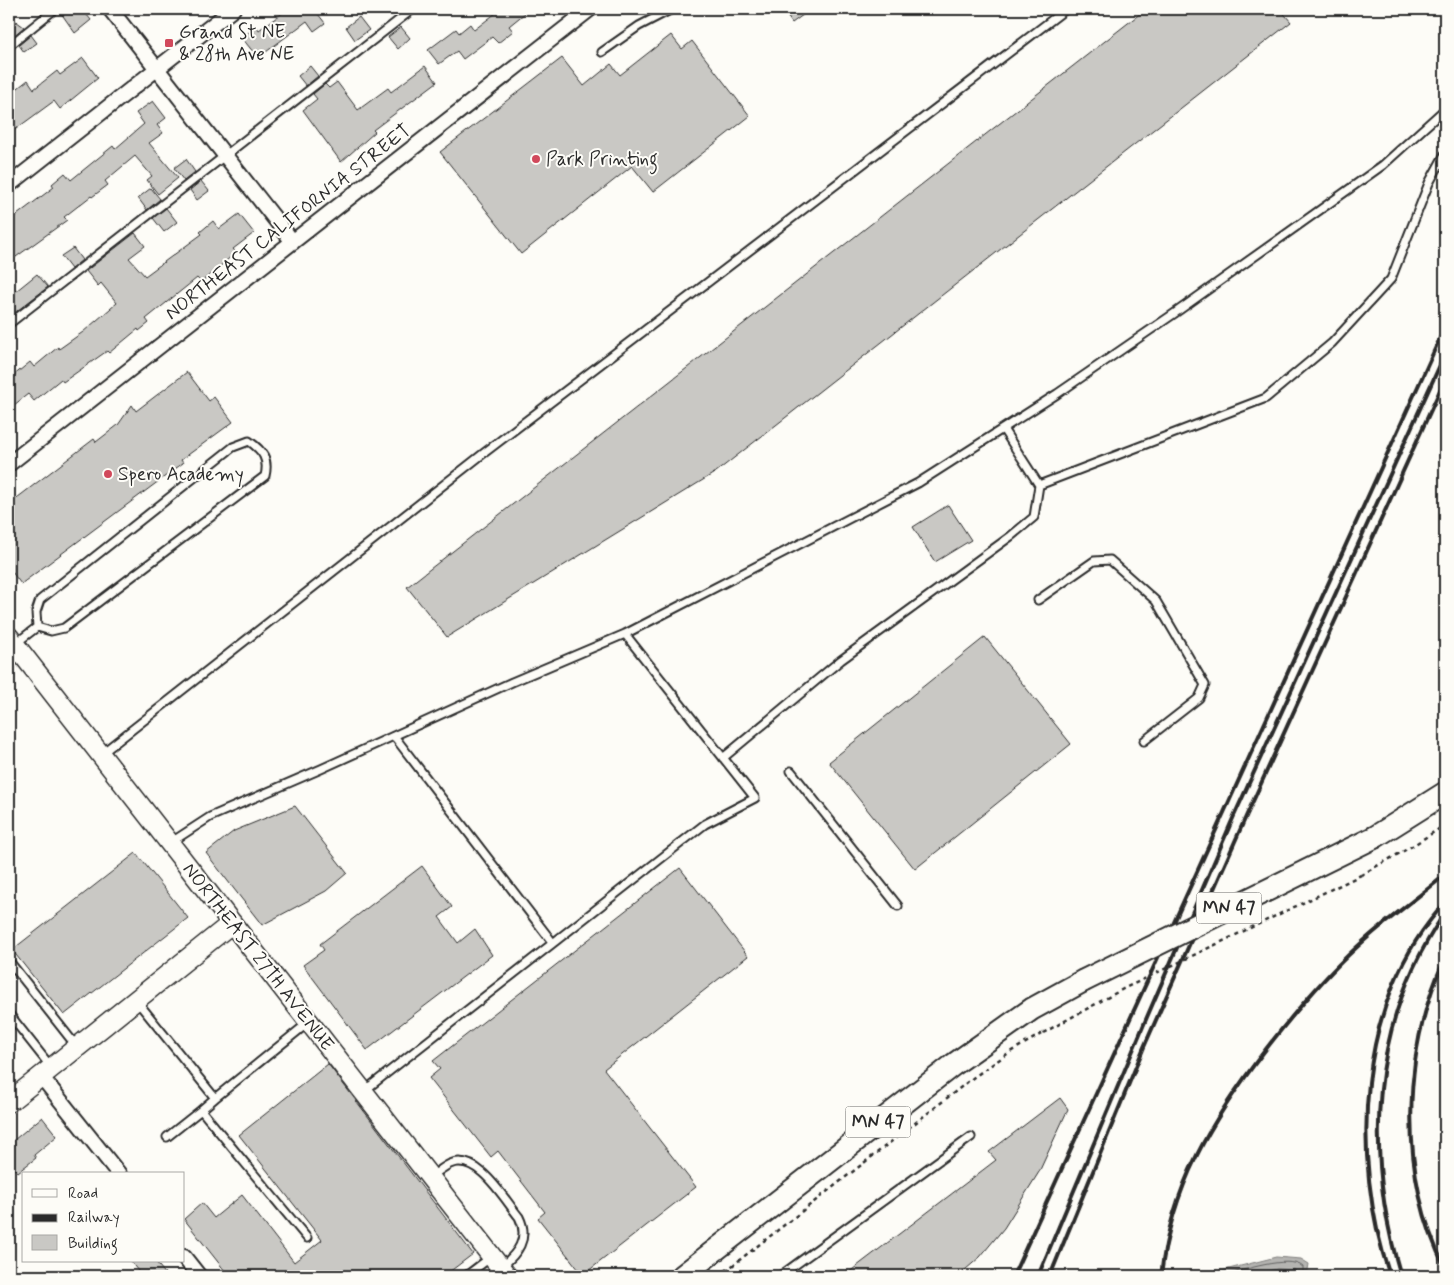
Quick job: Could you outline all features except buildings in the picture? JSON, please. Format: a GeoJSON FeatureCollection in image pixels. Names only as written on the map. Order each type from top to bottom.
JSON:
{"type":"FeatureCollection","features":[{"type":"Feature","properties":{"kind":"main road","name":"MN 47"},"geometry":{"type":"LineString","coordinates":[[682,1276],[953,1065],[1032,1009],[1083,981],[1375,837],[1445,793]]}},
{"type":"Feature","properties":{"kind":"street"},"geometry":{"type":"LineString","coordinates":[[110,9],[293,242]]}},
{"type":"Feature","properties":{"kind":"street"},"geometry":{"type":"LineString","coordinates":[[9,185],[233,9]]}},
{"type":"Feature","properties":{"kind":"street","name":"NORTHEAST CALIFORNIA STREET"},"geometry":{"type":"LineString","coordinates":[[9,464],[590,9]]}},
{"type":"Feature","properties":{"kind":"street","name":"NORTHEAST 27TH AVENUE"},"geometry":{"type":"LineString","coordinates":[[12,641],[500,1267]]}},
{"type":"Feature","properties":{"kind":"street"},"geometry":{"type":"LineString","coordinates":[[9,1102],[232,924]]}},
{"type":"Feature","properties":{"kind":"street"},"geometry":{"type":"LineString","coordinates":[[46,1072],[117,1172]]}},
{"type":"Feature","properties":{"kind":"street"},"geometry":{"type":"LineString","coordinates":[[185,1258],[199,1276]]}},
{"type":"Feature","properties":{"kind":"lane"},"geometry":{"type":"LineString","coordinates":[[9,46],[56,9]]}},
{"type":"Feature","properties":{"kind":"lane"},"geometry":{"type":"LineString","coordinates":[[9,324],[413,9]]}},
{"type":"Feature","properties":{"kind":"lane"},"geometry":{"type":"LineString","coordinates":[[602,52],[639,26],[672,9]]}},
{"type":"Feature","properties":{"kind":"lane"},"geometry":{"type":"LineString","coordinates":[[101,754],[484,452],[1066,9]]}},
{"type":"Feature","properties":{"kind":"lane"},"geometry":{"type":"LineString","coordinates":[[170,844],[210,817],[512,682],[625,634],[918,483],[1003,429],[1175,314],[1383,165],[1445,109]]}},
{"type":"Feature","properties":{"kind":"lane"},"geometry":{"type":"LineString","coordinates":[[1039,485],[1266,398],[1332,343],[1391,279],[1429,183],[1445,154]]}},
{"type":"Feature","properties":{"kind":"lane"},"geometry":{"type":"LineString","coordinates":[[723,758],[841,660],[1011,536],[1034,517],[1039,485],[1003,429]]}},
{"type":"Feature","properties":{"kind":"lane"},"geometry":{"type":"LineString","coordinates":[[12,641],[37,627],[51,631],[64,628],[265,476],[268,465],[262,450],[249,441],[233,447],[136,522],[40,600],[36,612],[37,627]]}},
{"type":"Feature","properties":{"kind":"lane"},"geometry":{"type":"LineString","coordinates":[[1038,600],[1094,561],[1110,560],[1156,601],[1205,685],[1199,698],[1144,741]]}},
{"type":"Feature","properties":{"kind":"lane"},"geometry":{"type":"LineString","coordinates":[[363,1092],[704,824],[755,798],[625,634]]}},
{"type":"Feature","properties":{"kind":"lane"},"geometry":{"type":"LineString","coordinates":[[394,736],[553,943]]}},
{"type":"Feature","properties":{"kind":"lane"},"geometry":{"type":"LineString","coordinates":[[791,771],[898,906]]}},
{"type":"Feature","properties":{"kind":"lane"},"geometry":{"type":"LineString","coordinates":[[9,961],[77,1047]]}},
{"type":"Feature","properties":{"kind":"lane"},"geometry":{"type":"LineString","coordinates":[[136,1000],[215,1098]]}},
{"type":"Feature","properties":{"kind":"lane"},"geometry":{"type":"LineString","coordinates":[[9,1014],[46,1072]]}},
{"type":"Feature","properties":{"kind":"lane"},"geometry":{"type":"LineString","coordinates":[[167,1137],[309,1022]]}},
{"type":"Feature","properties":{"kind":"lane"},"geometry":{"type":"LineString","coordinates":[[201,1110],[308,1238]]}},
{"type":"Feature","properties":{"kind":"lane"},"geometry":{"type":"LineString","coordinates":[[780,1276],[971,1137]]}},
{"type":"Feature","properties":{"kind":"lane"},"geometry":{"type":"LineString","coordinates":[[430,1177],[452,1164],[464,1162],[474,1165],[523,1224],[520,1248],[500,1267],[466,1276]]}},
{"type":"Feature","properties":{"kind":"path"},"geometry":{"type":"LineString","coordinates":[[719,1276],[974,1077],[1010,1052],[1123,989],[1360,875],[1445,825]]}},
{"type":"Feature","properties":{"kind":"water"},"geometry":{"type":"Polygon","coordinates":[[[1276,1257],[1301,1259],[1309,1264],[1307,1276],[1217,1276],[1217,1272],[1276,1257]]]}},
{"type":"Feature","properties":{"kind":"railway"},"geometry":{"type":"LineString","coordinates":[[1013,1276],[1445,327]]}},
{"type":"Feature","properties":{"kind":"railway"},"geometry":{"type":"LineString","coordinates":[[1038,1276],[1234,816],[1445,354]]}},
{"type":"Feature","properties":{"kind":"railway"},"geometry":{"type":"LineString","coordinates":[[1050,1276],[1144,1047],[1244,821],[1445,379]]}},
{"type":"Feature","properties":{"kind":"railway"},"geometry":{"type":"LineString","coordinates":[[1161,1276],[1166,1243],[1184,1183],[1212,1128],[1246,1075],[1287,1022],[1332,971],[1378,928],[1445,875]]}},
{"type":"Feature","properties":{"kind":"railway"},"geometry":{"type":"LineString","coordinates":[[1390,1276],[1377,1230],[1369,1182],[1366,1132],[1369,1081],[1378,1032],[1393,985],[1415,942],[1445,903]]}},
{"type":"Feature","properties":{"kind":"railway"},"geometry":{"type":"LineString","coordinates":[[1401,1276],[1389,1230],[1382,1183],[1379,1137],[1381,1090],[1388,1044],[1401,999],[1419,956],[1444,914]]}},
{"type":"Feature","properties":{"kind":"railway"},"geometry":{"type":"LineString","coordinates":[[1445,958],[1431,994],[1420,1033],[1411,1113],[1413,1153],[1419,1193],[1430,1232],[1445,1268]]}},
{"type":"Feature","properties":{"kind":"place","name":"Grand St NE & 28th Ave NE"},"geometry":{"type":"Point","coordinates":[169,43]}},
{"type":"Feature","properties":{"kind":"place","name":"Park Printing"},"geometry":{"type":"Point","coordinates":[536,159]}},
{"type":"Feature","properties":{"kind":"place","name":"Spero Academy"},"geometry":{"type":"Point","coordinates":[108,474]}}]}
